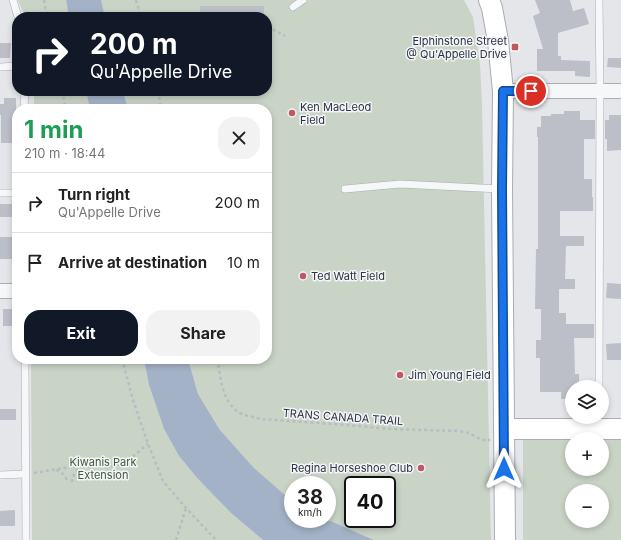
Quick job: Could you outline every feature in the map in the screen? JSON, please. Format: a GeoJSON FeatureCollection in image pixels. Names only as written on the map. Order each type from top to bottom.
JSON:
{"type":"FeatureCollection","features":[{"type":"Feature","properties":{"kind":"street"},"geometry":{"type":"LineString","coordinates":[[492,4],[498,41],[503,91],[502,189],[505,540]]}},
{"type":"Feature","properties":{"kind":"street"},"geometry":{"type":"LineString","coordinates":[[503,91],[621,91]]}},
{"type":"Feature","properties":{"kind":"street"},"geometry":{"type":"LineString","coordinates":[[0,291],[12,291]]}},
{"type":"Feature","properties":{"kind":"street"},"geometry":{"type":"LineString","coordinates":[[504,435],[599,426],[621,429]]}},
{"type":"Feature","properties":{"kind":"lane"},"geometry":{"type":"LineString","coordinates":[[13,0],[17,12]]}},
{"type":"Feature","properties":{"kind":"lane"},"geometry":{"type":"LineString","coordinates":[[293,6],[303,0]]}},
{"type":"Feature","properties":{"kind":"lane"},"geometry":{"type":"LineString","coordinates":[[598,0],[600,91],[600,380]]}},
{"type":"Feature","properties":{"kind":"lane"},"geometry":{"type":"LineString","coordinates":[[0,67],[12,66]]}},
{"type":"Feature","properties":{"kind":"lane"},"geometry":{"type":"LineString","coordinates":[[345,189],[400,184],[502,189]]}},
{"type":"Feature","properties":{"kind":"lane"},"geometry":{"type":"LineString","coordinates":[[0,193],[12,193]]}},
{"type":"Feature","properties":{"kind":"lane"},"geometry":{"type":"LineString","coordinates":[[25,364],[26,540]]}},
{"type":"Feature","properties":{"kind":"lane"},"geometry":{"type":"LineString","coordinates":[[0,475],[25,474]]}},
{"type":"Feature","properties":{"kind":"path"},"geometry":{"type":"LineString","coordinates":[[44,0],[46,12]]}},
{"type":"Feature","properties":{"kind":"path"},"geometry":{"type":"LineString","coordinates":[[136,0],[140,12]]}},
{"type":"Feature","properties":{"kind":"path"},"geometry":{"type":"LineString","coordinates":[[272,29],[285,36]]}},
{"type":"Feature","properties":{"kind":"path"},"geometry":{"type":"LineString","coordinates":[[123,364],[133,400],[148,444],[163,481],[216,540]]}},
{"type":"Feature","properties":{"kind":"path","name":"TRANS CANADA TRAIL"},"geometry":{"type":"LineString","coordinates":[[219,364],[223,389],[229,402],[241,413],[260,419],[390,429],[459,431],[469,433],[482,440],[504,435]]}},
{"type":"Feature","properties":{"kind":"path"},"geometry":{"type":"LineString","coordinates":[[25,474],[79,466],[108,467],[125,463],[148,444]]}},
{"type":"Feature","properties":{"kind":"path"},"geometry":{"type":"LineString","coordinates":[[72,482],[74,473],[79,466]]}},
{"type":"Feature","properties":{"kind":"path"},"geometry":{"type":"LineString","coordinates":[[56,469],[63,474],[66,478],[66,482]]}},
{"type":"Feature","properties":{"kind":"path"},"geometry":{"type":"LineString","coordinates":[[176,540],[186,508]]}},
{"type":"Feature","properties":{"kind":"green space"},"geometry":{"type":"Polygon","coordinates":[[[18,0],[66,0],[68,12],[23,12],[18,0]]]}},
{"type":"Feature","properties":{"kind":"green space"},"geometry":{"type":"Polygon","coordinates":[[[101,0],[464,0],[473,17],[480,65],[482,105],[491,540],[374,540],[347,528],[396,528],[396,476],[344,476],[344,527],[336,523],[336,476],[284,476],[284,494],[254,468],[220,430],[198,394],[189,364],[272,364],[272,104],[127,104],[124,96],[272,96],[272,12],[104,12],[101,0]]]}},
{"type":"Feature","properties":{"kind":"green space"},"geometry":{"type":"Polygon","coordinates":[[[34,96],[87,96],[89,104],[34,104],[34,96]]]}},
{"type":"Feature","properties":{"kind":"green space","name":"Kiwanis Park Extension"},"geometry":{"type":"Polygon","coordinates":[[[31,364],[145,364],[149,385],[164,429],[179,456],[198,479],[231,513],[263,540],[32,540],[31,364]]]}},
{"type":"Feature","properties":{"kind":"green space"},"geometry":{"type":"Polygon","coordinates":[[[523,436],[565,436],[565,476],[609,476],[609,437],[621,437],[621,540],[523,540],[523,436]]]}},
{"type":"Feature","properties":{"kind":"water"},"geometry":{"type":"Polygon","coordinates":[[[66,0],[101,0],[104,12],[68,12],[66,0]]]}},
{"type":"Feature","properties":{"kind":"water"},"geometry":{"type":"Polygon","coordinates":[[[87,96],[124,96],[127,104],[89,104],[87,96]]]}},
{"type":"Feature","properties":{"kind":"water"},"geometry":{"type":"Polygon","coordinates":[[[145,364],[189,364],[198,394],[220,430],[254,468],[284,494],[284,528],[336,528],[336,523],[374,540],[263,540],[231,513],[198,479],[179,456],[164,429],[149,385],[145,364]]]}},
{"type":"Feature","properties":{"kind":"building"},"geometry":{"type":"Polygon","coordinates":[[[535,0],[570,0],[573,11],[584,8],[589,24],[558,33],[558,56],[561,56],[561,60],[590,61],[590,77],[575,76],[575,71],[537,71],[537,49],[543,49],[533,16],[540,13],[535,0]]]}},
{"type":"Feature","properties":{"kind":"building"},"geometry":{"type":"Polygon","coordinates":[[[200,6],[264,6],[264,12],[200,12],[200,6]]]}},
{"type":"Feature","properties":{"kind":"building"},"geometry":{"type":"Polygon","coordinates":[[[0,43],[11,43],[10,58],[0,58],[0,43]]]}},
{"type":"Feature","properties":{"kind":"building"},"geometry":{"type":"Polygon","coordinates":[[[608,58],[621,58],[621,68],[607,67],[608,58]]]}},
{"type":"Feature","properties":{"kind":"building"},"geometry":{"type":"Polygon","coordinates":[[[4,98],[16,98],[16,104],[12,104],[12,143],[1,143],[0,104],[4,104],[4,98]]]}},
{"type":"Feature","properties":{"kind":"building"},"geometry":{"type":"Polygon","coordinates":[[[564,111],[580,111],[580,120],[595,120],[595,139],[584,139],[584,179],[592,179],[593,211],[560,211],[560,236],[584,236],[584,246],[566,246],[565,279],[575,279],[575,289],[559,289],[559,313],[566,313],[566,324],[594,324],[594,338],[574,338],[575,374],[579,374],[579,380],[565,380],[565,399],[561,399],[561,392],[540,392],[540,358],[536,358],[536,340],[541,340],[541,309],[535,309],[536,249],[538,249],[537,127],[541,127],[541,116],[564,114],[564,111]]]}},
{"type":"Feature","properties":{"kind":"building"},"geometry":{"type":"Polygon","coordinates":[[[609,115],[621,115],[621,150],[607,151],[607,139],[605,139],[605,120],[609,120],[609,115]]]}},
{"type":"Feature","properties":{"kind":"building"},"geometry":{"type":"Polygon","coordinates":[[[0,204],[12,204],[12,217],[0,217],[0,204]]]}},
{"type":"Feature","properties":{"kind":"building"},"geometry":{"type":"Polygon","coordinates":[[[0,237],[12,237],[12,259],[0,259],[0,237]]]}},
{"type":"Feature","properties":{"kind":"building"},"geometry":{"type":"Polygon","coordinates":[[[607,283],[621,284],[621,299],[606,298],[607,283]]]}},
{"type":"Feature","properties":{"kind":"building"},"geometry":{"type":"Polygon","coordinates":[[[3,309],[12,309],[12,326],[3,326],[3,309]]]}},
{"type":"Feature","properties":{"kind":"building"},"geometry":{"type":"Polygon","coordinates":[[[621,343],[621,360],[607,360],[606,344],[621,343]]]}},
{"type":"Feature","properties":{"kind":"building"},"geometry":{"type":"Polygon","coordinates":[[[0,409],[16,409],[16,420],[0,420],[0,409]]]}},
{"type":"Feature","properties":{"kind":"building"},"geometry":{"type":"Polygon","coordinates":[[[15,510],[15,526],[0,526],[0,511],[15,510]]]}},
{"type":"Feature","properties":{"kind":"place","name":"Elphinstone Street @ Qu'Appelle Drive"},"geometry":{"type":"Point","coordinates":[515,47]}},
{"type":"Feature","properties":{"kind":"place","name":"Ken MacLeod Field"},"geometry":{"type":"Point","coordinates":[292,113]}},
{"type":"Feature","properties":{"kind":"place","name":"Ted Watt Field"},"geometry":{"type":"Point","coordinates":[303,276]}},
{"type":"Feature","properties":{"kind":"place","name":"Jim Young Field"},"geometry":{"type":"Point","coordinates":[400,375]}},
{"type":"Feature","properties":{"kind":"place","name":"Regina Horseshoe Club"},"geometry":{"type":"Point","coordinates":[421,468]}},
{"type":"Feature","properties":{"kind":"route"},"geometry":{"type":"LineString","coordinates":[[504,469],[502,189],[503,91],[531,91]]}}]}
